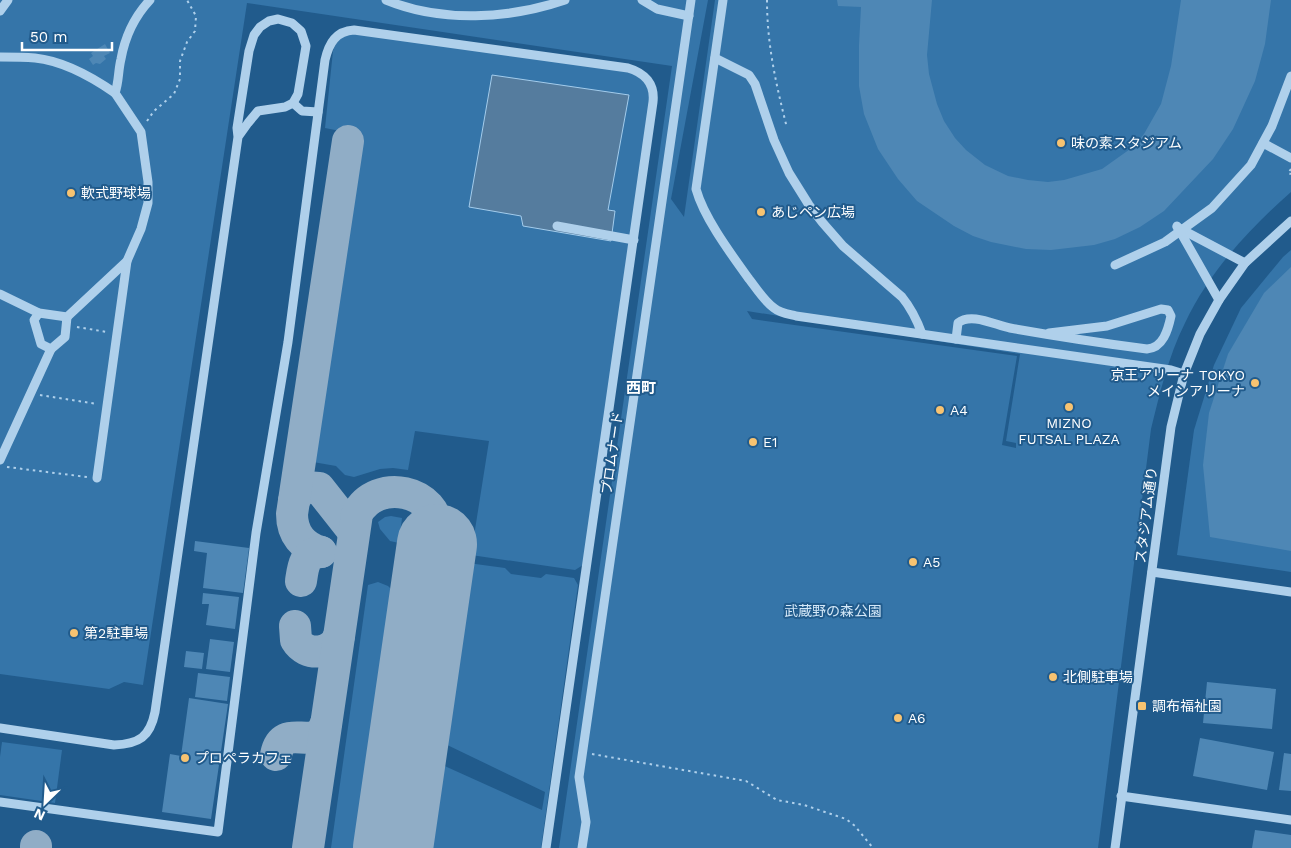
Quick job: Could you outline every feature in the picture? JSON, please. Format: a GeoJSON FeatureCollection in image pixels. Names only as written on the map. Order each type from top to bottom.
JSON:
{"type":"FeatureCollection","features":[{"type":"Feature","properties":{"kind":"street"},"geometry":{"type":"LineString","coordinates":[[0,11],[8,0]]}},
{"type":"Feature","properties":{"kind":"street"},"geometry":{"type":"LineString","coordinates":[[116,94],[121,59],[129,34],[134,22],[150,0]]}},
{"type":"Feature","properties":{"kind":"street"},"geometry":{"type":"LineString","coordinates":[[386,0],[410,8],[439,13],[488,16],[541,8],[565,0]]}},
{"type":"Feature","properties":{"kind":"street"},"geometry":{"type":"LineString","coordinates":[[642,0],[657,9],[689,16]]}},
{"type":"Feature","properties":{"kind":"street","name":"プロムナード"},"geometry":{"type":"LineString","coordinates":[[582,848],[586,822],[579,781],[691,0]]}},
{"type":"Feature","properties":{"kind":"street"},"geometry":{"type":"LineString","coordinates":[[723,0],[696,189],[698,198],[724,244],[764,298],[774,308],[783,313],[1171,370],[1184,374]]}},
{"type":"Feature","properties":{"kind":"street"},"geometry":{"type":"LineString","coordinates":[[0,728],[114,745],[129,744],[140,739],[148,733],[152,726],[238,137],[237,128],[251,42],[260,27],[269,21],[278,19],[287,21],[297,26],[305,41],[301,86],[298,94],[293,103],[285,107],[258,111],[238,137]]}},
{"type":"Feature","properties":{"kind":"street"},"geometry":{"type":"LineString","coordinates":[[0,802],[218,832],[256,533],[288,342],[325,60],[334,37],[348,30],[354,30],[636,70],[650,81],[654,95],[546,848]]}},
{"type":"Feature","properties":{"kind":"street"},"geometry":{"type":"LineString","coordinates":[[0,57],[37,58],[68,67],[97,80],[116,94],[141,132],[148,182],[148,204],[141,229],[126,261],[97,478]]}},
{"type":"Feature","properties":{"kind":"street"},"geometry":{"type":"LineString","coordinates":[[715,58],[749,75],[755,84],[767,123],[782,158],[808,205],[843,246],[902,297],[913,313],[922,334]]}},
{"type":"Feature","properties":{"kind":"street"},"geometry":{"type":"LineString","coordinates":[[1115,265],[1165,242],[1212,208],[1251,165],[1278,112],[1291,76]]}},
{"type":"Feature","properties":{"kind":"street"},"geometry":{"type":"LineString","coordinates":[[293,103],[302,111],[318,112]]}},
{"type":"Feature","properties":{"kind":"street"},"geometry":{"type":"LineString","coordinates":[[1262,143],[1291,158]]}},
{"type":"Feature","properties":{"kind":"street","name":"スタジアム通り"},"geometry":{"type":"LineString","coordinates":[[1115,848],[1171,427],[1184,374],[1200,334],[1219,300],[1245,263],[1291,220]]}},
{"type":"Feature","properties":{"kind":"street"},"geometry":{"type":"LineString","coordinates":[[557,226],[634,240]]}},
{"type":"Feature","properties":{"kind":"street"},"geometry":{"type":"LineString","coordinates":[[1219,300],[1176,226],[1245,263]]}},
{"type":"Feature","properties":{"kind":"street"},"geometry":{"type":"LineString","coordinates":[[0,460],[51,349],[65,337],[67,321],[126,261]]}},
{"type":"Feature","properties":{"kind":"street"},"geometry":{"type":"LineString","coordinates":[[0,294],[39,313],[67,321]]}},
{"type":"Feature","properties":{"kind":"street"},"geometry":{"type":"LineString","coordinates":[[956,339],[958,323],[963,319],[972,318],[1009,328],[1147,350],[1155,349],[1160,345],[1171,316],[1168,310],[1162,309],[1107,326],[1049,333]]}},
{"type":"Feature","properties":{"kind":"street"},"geometry":{"type":"LineString","coordinates":[[39,313],[34,320],[41,344],[51,349]]}},
{"type":"Feature","properties":{"kind":"street"},"geometry":{"type":"LineString","coordinates":[[1152,572],[1291,592]]}},
{"type":"Feature","properties":{"kind":"street"},"geometry":{"type":"LineString","coordinates":[[1121,796],[1291,820]]}},
{"type":"Feature","properties":{"kind":"path"},"geometry":{"type":"LineString","coordinates":[[141,132],[154,111],[174,94],[180,80],[180,61],[187,42],[195,31],[196,16],[187,0]]}},
{"type":"Feature","properties":{"kind":"path"},"geometry":{"type":"LineString","coordinates":[[767,0],[767,29],[772,68],[786,128]]}},
{"type":"Feature","properties":{"kind":"path"},"geometry":{"type":"LineString","coordinates":[[1291,169],[1288,173],[1291,174]]}},
{"type":"Feature","properties":{"kind":"path"},"geometry":{"type":"LineString","coordinates":[[67,321],[116,334]]}},
{"type":"Feature","properties":{"kind":"path"},"geometry":{"type":"LineString","coordinates":[[30,394],[107,406]]}},
{"type":"Feature","properties":{"kind":"path"},"geometry":{"type":"LineString","coordinates":[[0,466],[97,478]]}},
{"type":"Feature","properties":{"kind":"path"},"geometry":{"type":"LineString","coordinates":[[583,752],[746,781],[776,800],[804,805],[846,819],[855,826],[873,848]]}},
{"type":"Feature","properties":{"kind":"green space","name":"武蔵野の森公園"},"geometry":{"type":"Polygon","coordinates":[[[0,0],[708,0],[671,199],[684,217],[715,0],[1291,0],[1291,192],[1245,236],[1206,286],[1179,336],[1165,375],[1151,429],[1098,848],[559,848],[672,66],[247,3],[143,685],[124,682],[109,689],[0,674],[0,0]],[[747,311],[752,319],[1017,356],[1002,445],[1016,448],[1016,443],[1006,441],[1020,354],[747,311]]]}},
{"type":"Feature","properties":{"kind":"green space"},"geometry":{"type":"Polygon","coordinates":[[[354,32],[641,72],[655,94],[583,565],[575,570],[471,555],[489,441],[415,431],[408,470],[380,469],[354,477],[345,475],[336,466],[313,462],[360,135],[325,128],[333,51],[340,38],[354,32]]]}},
{"type":"Feature","properties":{"kind":"green space","name":"京王アリーナ TOKYO メインアリーナ"},"geometry":{"type":"Polygon","coordinates":[[[1291,250],[1291,572],[1177,555],[1194,430],[1214,365],[1241,308],[1291,250]]]}},
{"type":"Feature","properties":{"kind":"green space"},"geometry":{"type":"Polygon","coordinates":[[[385,517],[402,518],[399,543],[390,541],[380,529],[378,522],[385,517]]]}},
{"type":"Feature","properties":{"kind":"green space"},"geometry":{"type":"Polygon","coordinates":[[[468,563],[505,568],[511,574],[541,578],[546,574],[574,578],[578,585],[541,848],[426,848],[438,763],[542,810],[545,792],[441,742],[468,563]]]}},
{"type":"Feature","properties":{"kind":"green space"},"geometry":{"type":"Polygon","coordinates":[[[378,582],[388,586],[393,591],[358,848],[331,848],[368,585],[378,582]]]}},
{"type":"Feature","properties":{"kind":"green space"},"geometry":{"type":"Polygon","coordinates":[[[2,742],[62,750],[55,803],[0,795],[2,742]]]}},
{"type":"Feature","properties":{"kind":"shaded area"},"geometry":{"type":"Polygon","coordinates":[[[492,75],[629,95],[608,210],[615,211],[611,241],[523,226],[521,216],[469,207],[492,75]]]}},
{"type":"Feature","properties":{"kind":"building"},"geometry":{"type":"Polygon","coordinates":[[[837,0],[932,0],[927,55],[929,74],[944,121],[955,138],[966,150],[985,165],[1008,176],[1048,182],[1064,180],[1102,169],[1133,147],[1144,134],[1161,104],[1171,66],[1181,0],[1271,0],[1265,44],[1255,81],[1233,129],[1213,159],[1164,211],[1140,227],[1115,239],[1094,245],[1051,250],[1026,249],[991,242],[973,236],[954,226],[917,201],[898,179],[878,149],[864,114],[859,86],[861,7],[838,6],[837,0]]]}},
{"type":"Feature","properties":{"kind":"building"},"geometry":{"type":"Polygon","coordinates":[[[105,44],[110,53],[104,56],[106,59],[100,64],[96,63],[93,65],[89,59],[93,56],[91,53],[105,44]]]}},
{"type":"Feature","properties":{"kind":"building","name":"京王アリーナ TOKYO メインアリーナ"},"geometry":{"type":"Polygon","coordinates":[[[1291,267],[1291,551],[1210,537],[1203,465],[1209,413],[1228,354],[1264,293],[1291,267]]]}},
{"type":"Feature","properties":{"kind":"building"},"geometry":{"type":"Polygon","coordinates":[[[195,541],[249,548],[243,593],[203,588],[207,553],[194,551],[195,541]]]}},
{"type":"Feature","properties":{"kind":"building"},"geometry":{"type":"Polygon","coordinates":[[[203,593],[239,597],[235,629],[206,625],[209,604],[202,604],[203,593]]]}},
{"type":"Feature","properties":{"kind":"building"},"geometry":{"type":"Polygon","coordinates":[[[210,639],[234,642],[230,672],[206,669],[210,639]]]}},
{"type":"Feature","properties":{"kind":"building"},"geometry":{"type":"Polygon","coordinates":[[[186,651],[204,653],[202,669],[184,667],[186,651]]]}},
{"type":"Feature","properties":{"kind":"building"},"geometry":{"type":"Polygon","coordinates":[[[198,673],[230,677],[227,701],[195,697],[198,673]]]}},
{"type":"Feature","properties":{"kind":"building"},"geometry":{"type":"Polygon","coordinates":[[[1207,682],[1276,689],[1272,729],[1203,723],[1207,682]]]}},
{"type":"Feature","properties":{"kind":"building"},"geometry":{"type":"Polygon","coordinates":[[[189,698],[228,704],[211,819],[162,812],[170,754],[181,756],[189,698]]]}},
{"type":"Feature","properties":{"kind":"building"},"geometry":{"type":"Polygon","coordinates":[[[1200,738],[1274,752],[1267,790],[1193,776],[1200,738]]]}},
{"type":"Feature","properties":{"kind":"building"},"geometry":{"type":"Polygon","coordinates":[[[1284,753],[1291,754],[1291,791],[1279,790],[1284,753]]]}},
{"type":"Feature","properties":{"kind":"building"},"geometry":{"type":"Polygon","coordinates":[[[1255,830],[1291,835],[1291,848],[1252,848],[1255,830]]]}},
{"type":"Feature","properties":{"kind":"taxiway"},"geometry":{"type":"LineString","coordinates":[[321,552],[309,547],[300,539],[294,528],[292,514],[348,141]]}},
{"type":"Feature","properties":{"kind":"taxiway"},"geometry":{"type":"LineString","coordinates":[[294,501],[296,496],[305,487],[319,488],[353,531]]}},
{"type":"Feature","properties":{"kind":"taxiway"},"geometry":{"type":"LineString","coordinates":[[308,848],[357,514],[366,502],[378,495],[391,492],[405,493],[418,498],[428,506],[436,518],[438,533]]}},
{"type":"Feature","properties":{"kind":"taxiway"},"geometry":{"type":"LineString","coordinates":[[301,581],[305,562],[311,555],[321,552]]}},
{"type":"Feature","properties":{"kind":"taxiway"},"geometry":{"type":"LineString","coordinates":[[295,626],[296,640],[300,645],[312,651],[319,652],[331,647],[339,636]]}},
{"type":"Feature","properties":{"kind":"taxiway"},"geometry":{"type":"LineString","coordinates":[[276,755],[285,739],[315,736],[321,732],[326,723]]}},
{"type":"Feature","properties":{"kind":"runway"},"geometry":{"type":"LineString","coordinates":[[393,848],[437,544]]}},
{"type":"Feature","properties":{"kind":"place","name":"味の素スタジアム"},"geometry":{"type":"Point","coordinates":[1061,143]}},
{"type":"Feature","properties":{"kind":"place","name":"軟式野球場"},"geometry":{"type":"Point","coordinates":[71,193]}},
{"type":"Feature","properties":{"kind":"place","name":"あじペン広場"},"geometry":{"type":"Point","coordinates":[761,212]}},
{"type":"Feature","properties":{"kind":"place","name":"京王アリーナ TOKYO メインアリーナ"},"geometry":{"type":"Point","coordinates":[1255,383]}},
{"type":"Feature","properties":{"kind":"place","name":"MIZNO FUTSAL PLAZA"},"geometry":{"type":"Point","coordinates":[1069,407]}},
{"type":"Feature","properties":{"kind":"place","name":"A4"},"geometry":{"type":"Point","coordinates":[940,410]}},
{"type":"Feature","properties":{"kind":"place","name":"E1"},"geometry":{"type":"Point","coordinates":[753,442]}},
{"type":"Feature","properties":{"kind":"place","name":"A5"},"geometry":{"type":"Point","coordinates":[913,562]}},
{"type":"Feature","properties":{"kind":"place","name":"第2駐車場"},"geometry":{"type":"Point","coordinates":[74,633]}},
{"type":"Feature","properties":{"kind":"place","name":"北側駐車場"},"geometry":{"type":"Point","coordinates":[1053,677]}},
{"type":"Feature","properties":{"kind":"place","name":"調布福祉園"},"geometry":{"type":"Point","coordinates":[1142,706]}},
{"type":"Feature","properties":{"kind":"place","name":"A6"},"geometry":{"type":"Point","coordinates":[898,718]}},
{"type":"Feature","properties":{"kind":"place","name":"プロペラカフェ"},"geometry":{"type":"Point","coordinates":[185,758]}},
{"type":"Feature","properties":{"kind":"district","name":"西町"},"geometry":{"type":"Point","coordinates":[641,388]}}]}
